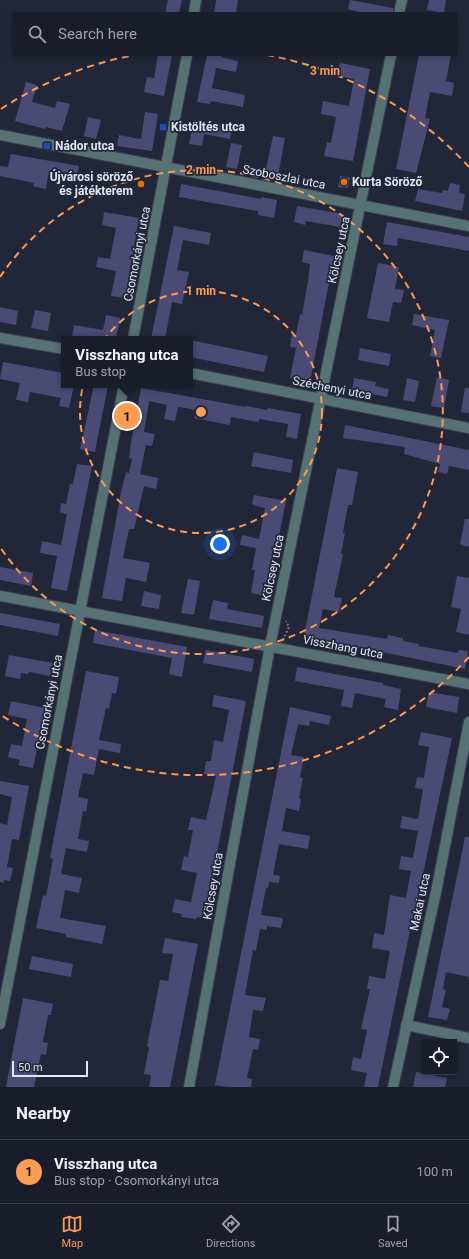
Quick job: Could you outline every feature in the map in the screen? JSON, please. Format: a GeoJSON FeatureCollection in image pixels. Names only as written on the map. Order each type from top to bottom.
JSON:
{"type":"FeatureCollection","features":[{"type":"Feature","properties":{"kind":"street"},"geometry":{"type":"LineString","coordinates":[[194,12],[196,0]]}},
{"type":"Feature","properties":{"kind":"street"},"geometry":{"type":"LineString","coordinates":[[399,12],[402,0]]}},
{"type":"Feature","properties":{"kind":"street","name":"Csomorkányi utca"},"geometry":{"type":"LineString","coordinates":[[134,336],[167,167],[187,56]]}},
{"type":"Feature","properties":{"kind":"street","name":"Kölcsey utca"},"geometry":{"type":"LineString","coordinates":[[189,1087],[270,646],[362,205],[391,56]]}},
{"type":"Feature","properties":{"kind":"street","name":"Szoboszlai utca"},"geometry":{"type":"LineString","coordinates":[[0,135],[469,226]]}},
{"type":"Feature","properties":{"kind":"street"},"geometry":{"type":"LineString","coordinates":[[0,338],[61,348]]}},
{"type":"Feature","properties":{"kind":"street","name":"Széchenyi utca"},"geometry":{"type":"LineString","coordinates":[[193,374],[469,428]]}},
{"type":"Feature","properties":{"kind":"street","name":"Csomorkányi utca"},"geometry":{"type":"LineString","coordinates":[[0,1024],[123,388]]}},
{"type":"Feature","properties":{"kind":"street","name":"Visszhang utca"},"geometry":{"type":"LineString","coordinates":[[0,596],[469,684]]}},
{"type":"Feature","properties":{"kind":"street","name":"Makai utca"},"geometry":{"type":"LineString","coordinates":[[393,1087],[436,892],[469,722]]}},
{"type":"Feature","properties":{"kind":"street"},"geometry":{"type":"LineString","coordinates":[[406,1025],[469,1038]]}},
{"type":"Feature","properties":{"kind":"building"},"geometry":{"type":"Polygon","coordinates":[[[168,0],[182,0],[179,12],[165,12],[168,0]]]}},
{"type":"Feature","properties":{"kind":"building"},"geometry":{"type":"Polygon","coordinates":[[[216,0],[238,0],[236,12],[214,12],[216,0]]]}},
{"type":"Feature","properties":{"kind":"building"},"geometry":{"type":"Polygon","coordinates":[[[350,0],[393,8],[393,12],[358,12],[348,9],[350,0]]]}},
{"type":"Feature","properties":{"kind":"building"},"geometry":{"type":"Polygon","coordinates":[[[429,0],[446,0],[444,12],[427,10],[429,0]]]}},
{"type":"Feature","properties":{"kind":"building"},"geometry":{"type":"Polygon","coordinates":[[[158,56],[172,56],[164,96],[144,92],[147,77],[154,78],[158,56]]]}},
{"type":"Feature","properties":{"kind":"building"},"geometry":{"type":"Polygon","coordinates":[[[207,56],[221,56],[238,61],[236,72],[216,68],[212,88],[245,95],[243,107],[211,101],[210,104],[197,102],[207,56]]]}},
{"type":"Feature","properties":{"kind":"building"},"geometry":{"type":"Polygon","coordinates":[[[419,56],[451,56],[446,81],[454,83],[452,96],[430,92],[425,118],[430,119],[416,173],[396,169],[419,56]]]}},
{"type":"Feature","properties":{"kind":"building"},"geometry":{"type":"Polygon","coordinates":[[[340,63],[370,69],[353,161],[324,156],[327,142],[331,143],[336,117],[321,114],[323,101],[349,106],[354,79],[338,76],[340,63]]]}},
{"type":"Feature","properties":{"kind":"building"},"geometry":{"type":"Polygon","coordinates":[[[26,82],[37,85],[32,102],[55,108],[57,101],[70,104],[62,131],[46,127],[45,129],[15,121],[26,82]]]}},
{"type":"Feature","properties":{"kind":"building"},"geometry":{"type":"Polygon","coordinates":[[[145,112],[158,114],[152,151],[117,146],[119,135],[141,139],[145,112]]]}},
{"type":"Feature","properties":{"kind":"building"},"geometry":{"type":"Polygon","coordinates":[[[88,117],[101,120],[96,139],[84,136],[88,117]]]}},
{"type":"Feature","properties":{"kind":"building"},"geometry":{"type":"Polygon","coordinates":[[[194,120],[232,127],[230,139],[204,134],[202,146],[189,144],[194,120]]]}},
{"type":"Feature","properties":{"kind":"building"},"geometry":{"type":"Polygon","coordinates":[[[273,136],[285,138],[278,176],[265,174],[273,136]]]}},
{"type":"Feature","properties":{"kind":"building"},"geometry":{"type":"Polygon","coordinates":[[[231,143],[242,145],[237,169],[226,167],[231,143]]]}},
{"type":"Feature","properties":{"kind":"building"},"geometry":{"type":"Polygon","coordinates":[[[11,154],[79,166],[76,181],[48,175],[46,189],[33,186],[34,183],[0,176],[0,166],[8,167],[11,154]]]}},
{"type":"Feature","properties":{"kind":"building"},"geometry":{"type":"Polygon","coordinates":[[[340,176],[350,178],[348,188],[338,187],[340,176]]]}},
{"type":"Feature","properties":{"kind":"building"},"geometry":{"type":"Polygon","coordinates":[[[450,183],[460,185],[459,193],[465,194],[462,211],[415,201],[418,189],[442,193],[443,190],[448,191],[450,183]]]}},
{"type":"Feature","properties":{"kind":"building"},"geometry":{"type":"Polygon","coordinates":[[[181,184],[261,199],[261,197],[277,200],[274,218],[258,215],[258,211],[179,197],[181,184]]]}},
{"type":"Feature","properties":{"kind":"building"},"geometry":{"type":"Polygon","coordinates":[[[297,206],[343,214],[340,227],[306,221],[305,225],[294,222],[297,206]]]}},
{"type":"Feature","properties":{"kind":"building"},"geometry":{"type":"Polygon","coordinates":[[[104,212],[139,218],[125,298],[111,296],[116,271],[96,267],[98,257],[110,259],[116,228],[102,225],[104,212]]]}},
{"type":"Feature","properties":{"kind":"building"},"geometry":{"type":"Polygon","coordinates":[[[387,222],[469,237],[469,251],[398,238],[397,246],[383,244],[387,222]]]}},
{"type":"Feature","properties":{"kind":"building"},"geometry":{"type":"Polygon","coordinates":[[[174,226],[211,233],[209,245],[183,240],[177,270],[189,272],[182,304],[172,302],[166,336],[152,336],[174,226]]]}},
{"type":"Feature","properties":{"kind":"building"},"geometry":{"type":"Polygon","coordinates":[[[304,250],[334,256],[310,382],[290,378],[296,348],[290,347],[292,334],[296,335],[300,314],[302,315],[310,264],[302,262],[304,250]]]}},
{"type":"Feature","properties":{"kind":"building"},"geometry":{"type":"Polygon","coordinates":[[[378,263],[399,267],[395,289],[404,290],[401,303],[393,302],[389,322],[367,318],[378,263]]]}},
{"type":"Feature","properties":{"kind":"building"},"geometry":{"type":"Polygon","coordinates":[[[0,307],[18,311],[16,325],[0,322],[0,307]]]}},
{"type":"Feature","properties":{"kind":"building"},"geometry":{"type":"Polygon","coordinates":[[[35,310],[51,313],[48,331],[31,328],[35,310]]]}},
{"type":"Feature","properties":{"kind":"building"},"geometry":{"type":"Polygon","coordinates":[[[414,314],[449,320],[441,358],[430,356],[435,330],[412,325],[414,314]]]}},
{"type":"Feature","properties":{"kind":"building"},"geometry":{"type":"Polygon","coordinates":[[[106,315],[120,318],[117,336],[72,336],[74,325],[103,330],[106,315]]]}},
{"type":"Feature","properties":{"kind":"building"},"geometry":{"type":"Polygon","coordinates":[[[193,341],[268,356],[264,372],[193,358],[193,341]]]}},
{"type":"Feature","properties":{"kind":"building"},"geometry":{"type":"Polygon","coordinates":[[[360,348],[391,354],[389,366],[358,360],[360,348]]]}},
{"type":"Feature","properties":{"kind":"building"},"geometry":{"type":"Polygon","coordinates":[[[3,362],[61,372],[61,388],[73,388],[69,408],[59,406],[61,398],[30,392],[28,402],[16,400],[20,383],[0,379],[3,362]]]}},
{"type":"Feature","properties":{"kind":"building"},"geometry":{"type":"Polygon","coordinates":[[[437,377],[449,380],[444,408],[431,406],[437,377]]]}},
{"type":"Feature","properties":{"kind":"building"},"geometry":{"type":"Polygon","coordinates":[[[354,378],[376,382],[375,386],[389,389],[387,397],[352,390],[354,378]]]}},
{"type":"Feature","properties":{"kind":"building"},"geometry":{"type":"Polygon","coordinates":[[[407,378],[419,381],[415,402],[403,400],[407,378]]]}},
{"type":"Feature","properties":{"kind":"building"},"geometry":{"type":"Polygon","coordinates":[[[93,388],[107,388],[95,452],[80,449],[93,388]]]}},
{"type":"Feature","properties":{"kind":"building"},"geometry":{"type":"Polygon","coordinates":[[[141,388],[246,407],[267,410],[268,408],[301,414],[297,439],[286,437],[288,424],[259,419],[259,422],[231,417],[230,425],[194,418],[196,410],[178,407],[175,421],[164,419],[167,405],[149,401],[144,432],[155,434],[152,446],[146,445],[140,474],[158,478],[156,489],[144,486],[134,529],[129,529],[123,558],[150,563],[146,582],[126,578],[122,601],[102,598],[121,492],[126,472],[129,473],[132,459],[129,458],[131,442],[141,388]]]}},
{"type":"Feature","properties":{"kind":"building"},"geometry":{"type":"Polygon","coordinates":[[[465,388],[469,388],[469,413],[461,412],[465,388]]]}},
{"type":"Feature","properties":{"kind":"building"},"geometry":{"type":"Polygon","coordinates":[[[345,425],[469,450],[469,470],[449,466],[447,474],[438,472],[440,464],[404,454],[405,447],[343,438],[345,425]]]}},
{"type":"Feature","properties":{"kind":"building"},"geometry":{"type":"Polygon","coordinates":[[[254,452],[293,460],[291,473],[251,466],[254,452]]]}},
{"type":"Feature","properties":{"kind":"building"},"geometry":{"type":"Polygon","coordinates":[[[77,464],[92,466],[67,591],[51,588],[57,556],[40,553],[42,541],[61,545],[67,514],[60,513],[61,503],[66,504],[70,484],[73,484],[77,464]]]}},
{"type":"Feature","properties":{"kind":"building"},"geometry":{"type":"Polygon","coordinates":[[[337,468],[358,472],[352,505],[348,505],[343,533],[345,533],[341,554],[343,554],[334,597],[342,598],[339,612],[323,609],[319,628],[387,639],[388,635],[403,638],[403,641],[419,644],[418,646],[458,653],[459,650],[468,651],[465,669],[304,636],[337,468]]]}},
{"type":"Feature","properties":{"kind":"building"},"geometry":{"type":"Polygon","coordinates":[[[254,495],[286,501],[267,596],[251,593],[255,570],[252,570],[256,548],[240,545],[242,535],[259,539],[265,508],[252,505],[254,495]]]}},
{"type":"Feature","properties":{"kind":"building"},"geometry":{"type":"Polygon","coordinates":[[[465,519],[469,519],[469,547],[460,545],[465,519]]]}},
{"type":"Feature","properties":{"kind":"building"},"geometry":{"type":"Polygon","coordinates":[[[0,567],[33,573],[31,586],[0,580],[0,567]]]}},
{"type":"Feature","properties":{"kind":"building"},"geometry":{"type":"Polygon","coordinates":[[[457,576],[469,578],[469,635],[456,632],[461,609],[451,607],[457,576]]]}},
{"type":"Feature","properties":{"kind":"building"},"geometry":{"type":"Polygon","coordinates":[[[188,579],[200,581],[194,615],[181,613],[188,579]]]}},
{"type":"Feature","properties":{"kind":"building"},"geometry":{"type":"Polygon","coordinates":[[[144,591],[161,595],[159,609],[141,606],[144,591]]]}},
{"type":"Feature","properties":{"kind":"building"},"geometry":{"type":"Polygon","coordinates":[[[213,600],[228,603],[227,609],[264,616],[262,628],[209,619],[213,600]]]}},
{"type":"Feature","properties":{"kind":"building"},"geometry":{"type":"Polygon","coordinates":[[[0,613],[60,624],[58,636],[0,625],[0,613]]]}},
{"type":"Feature","properties":{"kind":"building"},"geometry":{"type":"Polygon","coordinates":[[[95,630],[187,647],[182,677],[169,674],[172,658],[93,643],[95,630]]]}},
{"type":"Feature","properties":{"kind":"building"},"geometry":{"type":"Polygon","coordinates":[[[206,650],[254,659],[252,672],[203,663],[206,650]]]}},
{"type":"Feature","properties":{"kind":"building"},"geometry":{"type":"Polygon","coordinates":[[[9,655],[53,663],[50,676],[29,672],[28,674],[21,673],[20,679],[5,676],[9,655]]]}},
{"type":"Feature","properties":{"kind":"building"},"geometry":{"type":"Polygon","coordinates":[[[297,667],[383,683],[383,685],[401,689],[398,710],[384,707],[386,699],[355,693],[352,708],[341,706],[344,690],[295,681],[297,667]]]}},
{"type":"Feature","properties":{"kind":"building"},"geometry":{"type":"Polygon","coordinates":[[[86,671],[119,677],[116,694],[112,693],[109,709],[106,708],[99,740],[121,744],[120,753],[99,749],[94,775],[83,773],[78,797],[88,799],[86,812],[83,811],[78,839],[89,841],[87,852],[66,848],[61,874],[82,878],[79,893],[65,890],[60,918],[106,926],[102,944],[66,937],[66,934],[36,928],[43,895],[46,896],[53,859],[50,858],[86,671]]]}},
{"type":"Feature","properties":{"kind":"building"},"geometry":{"type":"Polygon","coordinates":[[[429,692],[459,697],[457,713],[426,707],[429,692]]]}},
{"type":"Feature","properties":{"kind":"building"},"geometry":{"type":"Polygon","coordinates":[[[214,695],[246,701],[204,918],[197,917],[196,919],[181,917],[182,914],[172,912],[175,899],[191,902],[197,873],[181,870],[184,856],[188,857],[193,830],[188,830],[191,817],[206,820],[216,776],[204,774],[206,761],[211,761],[214,740],[223,742],[229,710],[212,706],[214,695]]]}},
{"type":"Feature","properties":{"kind":"building"},"geometry":{"type":"Polygon","coordinates":[[[11,701],[45,708],[33,768],[18,765],[20,760],[8,757],[11,744],[22,746],[27,719],[8,715],[11,701]]]}},
{"type":"Feature","properties":{"kind":"building"},"geometry":{"type":"Polygon","coordinates":[[[290,707],[331,716],[329,725],[310,721],[309,726],[298,724],[291,755],[304,757],[300,777],[303,778],[299,798],[301,799],[299,811],[286,808],[282,831],[310,836],[308,849],[279,844],[273,875],[280,876],[279,883],[269,882],[268,888],[266,888],[261,915],[283,918],[281,928],[267,926],[267,930],[260,929],[256,951],[253,950],[245,995],[266,998],[263,1011],[253,1010],[249,1037],[260,1039],[258,1050],[253,1049],[247,1078],[252,1079],[251,1087],[227,1087],[215,1085],[290,707]]]}},
{"type":"Feature","properties":{"kind":"building"},"geometry":{"type":"Polygon","coordinates":[[[421,732],[452,738],[414,911],[378,1087],[364,1087],[367,1073],[351,1070],[353,1057],[361,1059],[367,1030],[361,1029],[370,989],[367,989],[369,976],[385,979],[390,951],[372,948],[374,933],[384,935],[390,895],[406,898],[411,871],[399,869],[401,856],[413,858],[418,831],[400,828],[402,816],[418,819],[423,789],[415,788],[417,777],[424,778],[429,747],[418,745],[421,732]]]}},
{"type":"Feature","properties":{"kind":"building"},"geometry":{"type":"Polygon","coordinates":[[[0,781],[29,786],[19,840],[12,839],[7,867],[13,868],[10,881],[4,880],[4,883],[0,882],[0,823],[7,825],[12,797],[0,794],[0,781]]]}},
{"type":"Feature","properties":{"kind":"building"},"geometry":{"type":"Polygon","coordinates":[[[465,837],[469,837],[469,977],[446,972],[443,989],[446,990],[442,1007],[450,1009],[447,1020],[428,1017],[465,837]]]}},
{"type":"Feature","properties":{"kind":"building"},"geometry":{"type":"Polygon","coordinates":[[[165,938],[198,944],[170,1087],[149,1087],[151,1075],[144,1074],[149,1047],[147,1046],[160,980],[168,981],[173,954],[162,953],[165,938]]]}},
{"type":"Feature","properties":{"kind":"building"},"geometry":{"type":"Polygon","coordinates":[[[32,956],[73,964],[71,977],[29,969],[32,956]]]}},
{"type":"Feature","properties":{"kind":"building"},"geometry":{"type":"Polygon","coordinates":[[[23,998],[53,1004],[51,1015],[48,1015],[43,1042],[48,1043],[46,1055],[41,1054],[34,1087],[6,1087],[23,998]]]}},
{"type":"Feature","properties":{"kind":"building"},"geometry":{"type":"Polygon","coordinates":[[[416,1072],[421,1073],[421,1075],[432,1075],[447,1078],[445,1087],[413,1087],[416,1072]]]}},
{"type":"Feature","properties":{"kind":"place","name":"Kistöltés utca"},"geometry":{"type":"Point","coordinates":[163,127]}},
{"type":"Feature","properties":{"kind":"place","name":"Nádor utca"},"geometry":{"type":"Point","coordinates":[47,146]}},
{"type":"Feature","properties":{"kind":"place","name":"Kurta Söröző"},"geometry":{"type":"Point","coordinates":[344,182]}},
{"type":"Feature","properties":{"kind":"place","name":"Újvárosi söröző és játékterem"},"geometry":{"type":"Point","coordinates":[141,184]}},
{"type":"Feature","properties":{"kind":"place","name":"Visszhang utca"},"geometry":{"type":"Point","coordinates":[127,416]}}]}
